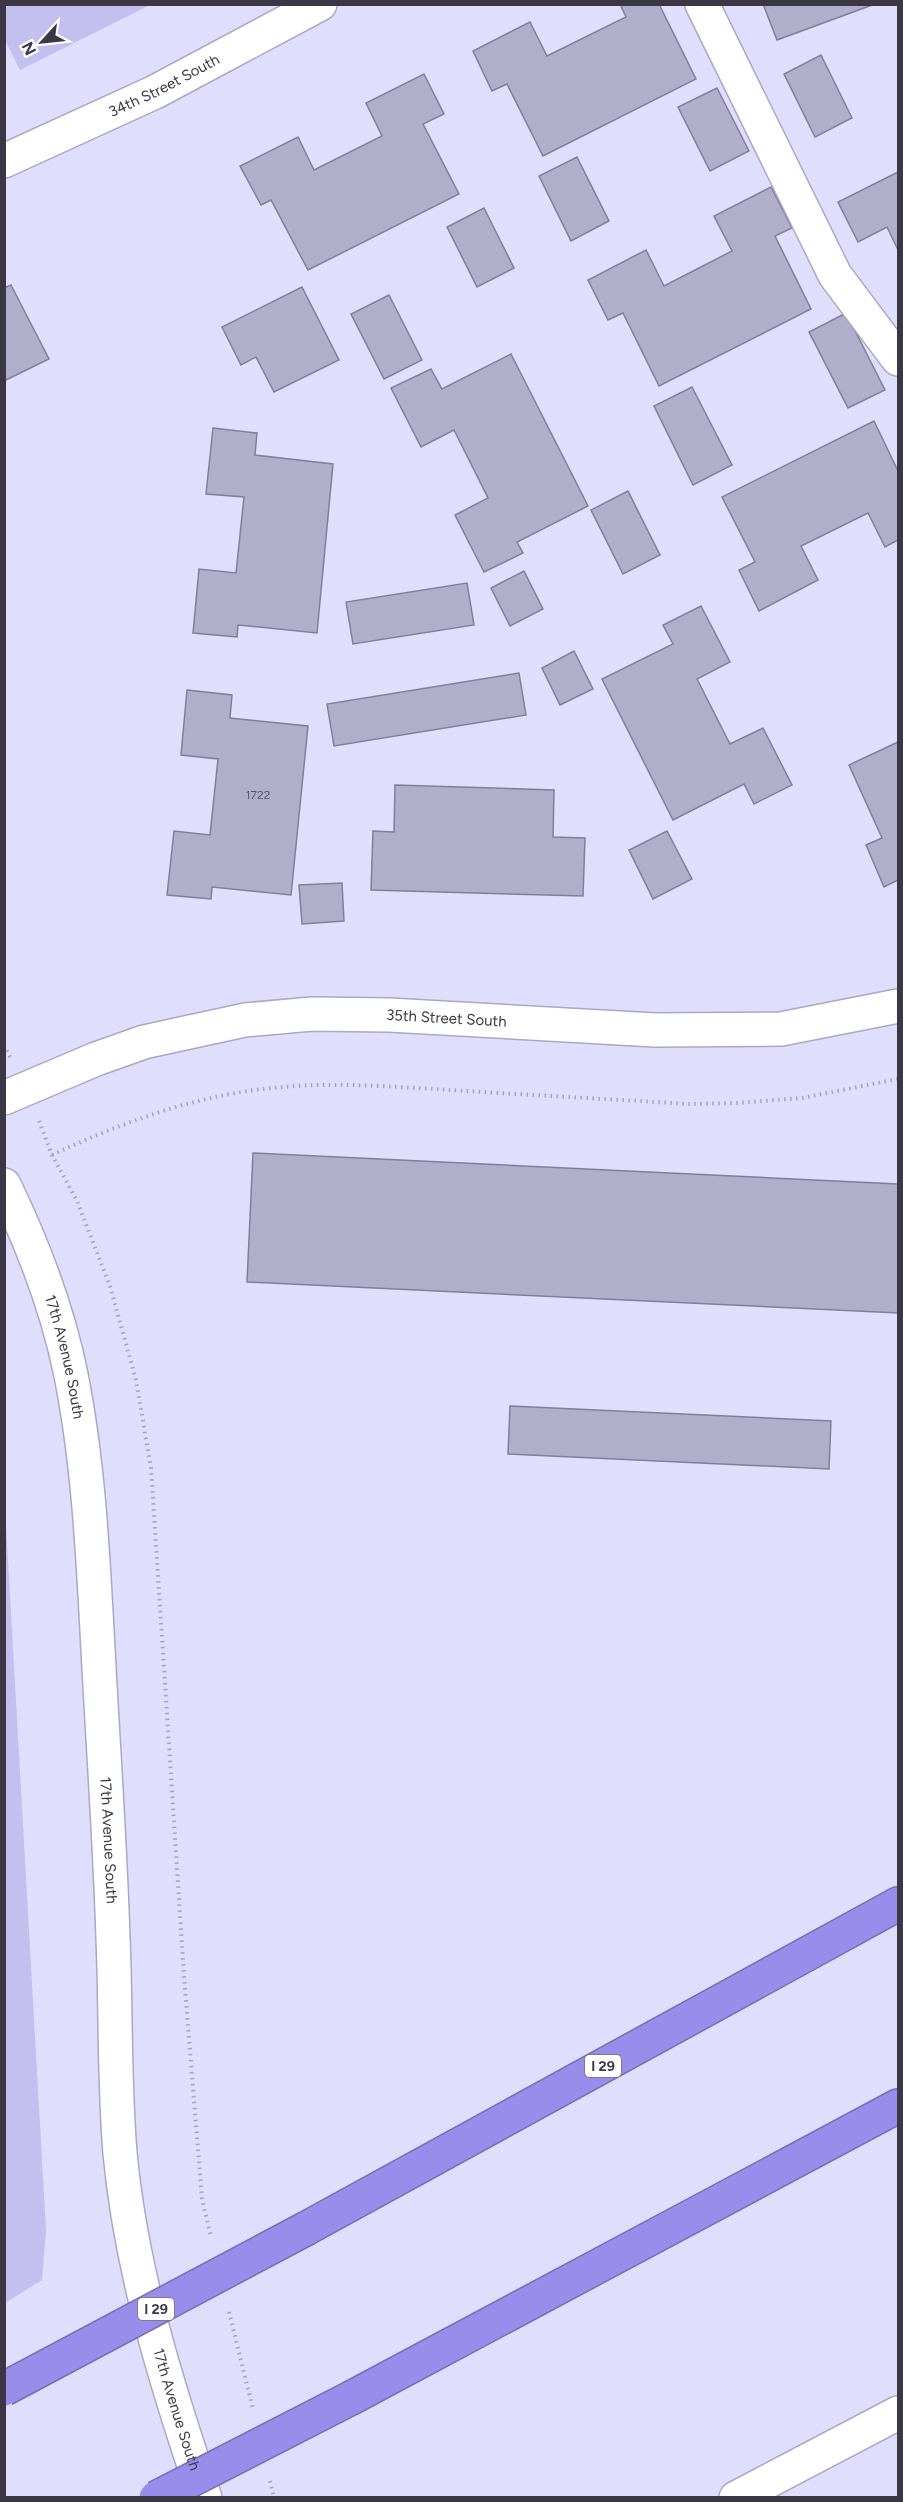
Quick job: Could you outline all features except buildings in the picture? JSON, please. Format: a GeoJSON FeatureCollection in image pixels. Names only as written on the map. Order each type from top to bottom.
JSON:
{"type":"FeatureCollection","features":[{"type":"Feature","properties":{"kind":"highway","name":"I 29"},"geometry":{"type":"LineString","coordinates":[[4,2389],[307,2229],[898,1904]]}},
{"type":"Feature","properties":{"kind":"highway"},"geometry":{"type":"LineString","coordinates":[[156,2498],[353,2397],[898,2106]]}},
{"type":"Feature","properties":{"kind":"street","name":"34th Street South"},"geometry":{"type":"LineString","coordinates":[[4,161],[155,93],[320,4]]}},
{"type":"Feature","properties":{"kind":"street"},"geometry":{"type":"LineString","coordinates":[[702,4],[835,275],[898,359]]}},
{"type":"Feature","properties":{"kind":"street","name":"35th Street South"},"geometry":{"type":"LineString","coordinates":[[4,1098],[76,1067],[144,1042],[245,1020],[312,1014],[655,1030],[781,1029],[898,1006]]}},
{"type":"Feature","properties":{"kind":"street","name":"17th Avenue South"},"geometry":{"type":"LineString","coordinates":[[4,1185],[19,1216],[52,1305],[70,1373],[82,1440],[93,1533],[113,1935],[121,2161],[129,2226],[169,2392],[205,2498]]}},
{"type":"Feature","properties":{"kind":"street"},"geometry":{"type":"LineString","coordinates":[[736,2498],[898,2413]]}},
{"type":"Feature","properties":{"kind":"path"},"geometry":{"type":"LineString","coordinates":[[213,2245],[202,2199],[183,1976],[151,1468],[136,1380],[110,1286],[77,1201],[52,1155],[107,1130],[151,1114],[224,1095],[283,1087],[372,1086],[688,1104],[802,1098],[898,1079]]}},
{"type":"Feature","properties":{"kind":"path"},"geometry":{"type":"LineString","coordinates":[[227,2302],[255,2417]]}},
{"type":"Feature","properties":{"kind":"path"},"geometry":{"type":"LineString","coordinates":[[268,2475],[274,2498]]}},
{"type":"Feature","properties":{"kind":"shaded area"},"geometry":{"type":"Polygon","coordinates":[[[5,4],[150,5],[20,70],[5,40],[5,4]]]}},
{"type":"Feature","properties":{"kind":"shaded area"},"geometry":{"type":"Polygon","coordinates":[[[5,1507],[46,2230],[42,2280],[5,2303],[5,1507]]]}}]}
